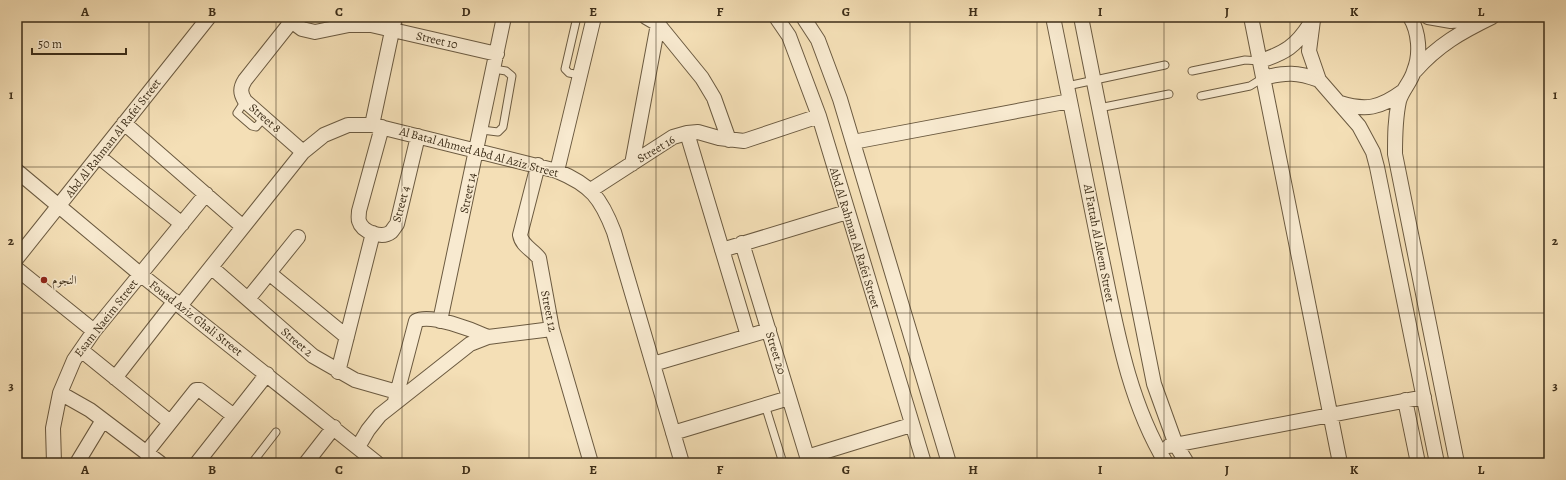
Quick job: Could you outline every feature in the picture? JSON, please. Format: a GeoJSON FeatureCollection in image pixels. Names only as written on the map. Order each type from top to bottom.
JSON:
{"type":"FeatureCollection","features":[{"type":"Feature","properties":{"kind":"street","name":"Abd Al Rahman Al Rafei Street"},"geometry":{"type":"LineString","coordinates":[[17,258],[209,17]]}},
{"type":"Feature","properties":{"kind":"street"},"geometry":{"type":"LineString","coordinates":[[328,29],[346,17]]}},
{"type":"Feature","properties":{"kind":"street","name":"Street 14"},"geometry":{"type":"LineString","coordinates":[[440,321],[482,130],[504,17]]}},
{"type":"Feature","properties":{"kind":"street"},"geometry":{"type":"LineString","coordinates":[[557,171],[594,17]]}},
{"type":"Feature","properties":{"kind":"street","name":"Abd Al Rahman Al Rafei Street"},"geometry":{"type":"LineString","coordinates":[[776,17],[789,36],[819,116],[911,425],[924,463]]}},
{"type":"Feature","properties":{"kind":"street","name":"Abd Al Rahman Al Rafei Street"},"geometry":{"type":"LineString","coordinates":[[803,17],[818,40],[840,99],[949,463]]}},
{"type":"Feature","properties":{"kind":"street","name":"Al Fattah Al Aleem Street"},"geometry":{"type":"LineString","coordinates":[[1053,17],[1122,352],[1132,390],[1157,448],[1166,463]]}},
{"type":"Feature","properties":{"kind":"street"},"geometry":{"type":"LineString","coordinates":[[1081,17],[1154,384],[1176,445],[1187,463]]}},
{"type":"Feature","properties":{"kind":"street"},"geometry":{"type":"LineString","coordinates":[[1251,17],[1340,463]]}},
{"type":"Feature","properties":{"kind":"street"},"geometry":{"type":"LineString","coordinates":[[1410,17],[1414,24],[1418,48],[1414,71]]}},
{"type":"Feature","properties":{"kind":"street"},"geometry":{"type":"LineString","coordinates":[[1428,17],[1451,21],[1484,17]]}},
{"type":"Feature","properties":{"kind":"street"},"geometry":{"type":"LineString","coordinates":[[1457,463],[1395,154],[1395,124],[1402,92],[1414,71],[1440,46],[1455,36],[1492,17]]}},
{"type":"Feature","properties":{"kind":"street"},"geometry":{"type":"LineString","coordinates":[[1260,61],[1282,54],[1300,40],[1314,19]]}},
{"type":"Feature","properties":{"kind":"street"},"geometry":{"type":"LineString","coordinates":[[1314,19],[1309,51],[1318,80],[1359,126],[1367,139],[1377,167],[1437,463]]}},
{"type":"Feature","properties":{"kind":"street","name":"Street 10"},"geometry":{"type":"LineString","coordinates":[[288,20],[302,30],[315,32],[357,25],[394,23],[497,54]]}},
{"type":"Feature","properties":{"kind":"street","name":"Street 8"},"geometry":{"type":"LineString","coordinates":[[288,20],[241,86],[241,94],[245,101],[303,152]]}},
{"type":"Feature","properties":{"kind":"street"},"geometry":{"type":"LineString","coordinates":[[652,21],[708,88],[729,140]]}},
{"type":"Feature","properties":{"kind":"street"},"geometry":{"type":"LineString","coordinates":[[632,164],[652,21]]}},
{"type":"Feature","properties":{"kind":"street"},"geometry":{"type":"LineString","coordinates":[[338,372],[373,233],[364,229],[359,221],[359,212],[377,126],[394,23]]}},
{"type":"Feature","properties":{"kind":"street"},"geometry":{"type":"LineString","coordinates":[[1263,78],[1281,73],[1300,74],[1318,80]]}},
{"type":"Feature","properties":{"kind":"street"},"geometry":{"type":"LineString","coordinates":[[1340,103],[1356,108],[1372,107],[1388,102],[1402,92]]}},
{"type":"Feature","properties":{"kind":"street"},"geometry":{"type":"LineString","coordinates":[[853,142],[1070,101]]}},
{"type":"Feature","properties":{"kind":"street","name":"Street 16"},"geometry":{"type":"LineString","coordinates":[[591,190],[674,137],[687,133],[698,132],[729,140],[744,142],[819,116]]}},
{"type":"Feature","properties":{"kind":"street"},"geometry":{"type":"LineString","coordinates":[[124,123],[243,227]]}},
{"type":"Feature","properties":{"kind":"street","name":"Al Batal Ahmed Abd Al Aziz Street"},"geometry":{"type":"LineString","coordinates":[[115,378],[211,267],[303,152],[324,134],[348,125],[377,126],[538,165],[575,178],[591,190],[606,209],[614,232],[682,463]]}},
{"type":"Feature","properties":{"kind":"street","name":"Street 20"},"geometry":{"type":"LineString","coordinates":[[687,133],[748,336]]}},
{"type":"Feature","properties":{"kind":"street","name":"Street 4"},"geometry":{"type":"LineString","coordinates":[[373,233],[382,235],[387,234],[391,232],[397,224],[418,136]]}},
{"type":"Feature","properties":{"kind":"street"},"geometry":{"type":"LineString","coordinates":[[98,156],[182,224]]}},
{"type":"Feature","properties":{"kind":"street","name":"Street 12"},"geometry":{"type":"LineString","coordinates":[[538,165],[520,235],[524,245],[534,252],[539,258],[552,329],[591,463]]}},
{"type":"Feature","properties":{"kind":"street","name":"Fouad Aziz Ghali Street"},"geometry":{"type":"LineString","coordinates":[[17,171],[140,274],[334,427],[377,463]]}},
{"type":"Feature","properties":{"kind":"street","name":"Esam Naeim Street"},"geometry":{"type":"LineString","coordinates":[[54,463],[53,428],[60,393],[74,360],[94,331],[206,194]]}},
{"type":"Feature","properties":{"kind":"street"},"geometry":{"type":"LineString","coordinates":[[722,250],[847,212]]}},
{"type":"Feature","properties":{"kind":"street"},"geometry":{"type":"LineString","coordinates":[[248,299],[298,237]]}},
{"type":"Feature","properties":{"kind":"street","name":"Street 20"},"geometry":{"type":"LineString","coordinates":[[742,243],[808,460]]}},
{"type":"Feature","properties":{"kind":"street","name":"Street 2"},"geometry":{"type":"LineString","coordinates":[[211,267],[313,356],[338,372],[396,397]]}},
{"type":"Feature","properties":{"kind":"street"},"geometry":{"type":"LineString","coordinates":[[17,269],[94,331]]}},
{"type":"Feature","properties":{"kind":"street"},"geometry":{"type":"LineString","coordinates":[[269,273],[347,337]]}},
{"type":"Feature","properties":{"kind":"street"},"geometry":{"type":"LineString","coordinates":[[396,397],[416,321],[421,318],[440,321],[469,329],[488,337]]}},
{"type":"Feature","properties":{"kind":"street"},"geometry":{"type":"LineString","coordinates":[[358,447],[368,430],[396,397],[470,344],[488,337],[552,329]]}},
{"type":"Feature","properties":{"kind":"street"},"geometry":{"type":"LineString","coordinates":[[653,364],[769,330]]}},
{"type":"Feature","properties":{"kind":"street"},"geometry":{"type":"LineString","coordinates":[[81,350],[170,422]]}},
{"type":"Feature","properties":{"kind":"street"},"geometry":{"type":"LineString","coordinates":[[202,461],[234,416],[267,374]]}},
{"type":"Feature","properties":{"kind":"street"},"geometry":{"type":"LineString","coordinates":[[146,453],[196,390],[200,390],[234,416]]}},
{"type":"Feature","properties":{"kind":"street"},"geometry":{"type":"LineString","coordinates":[[60,393],[104,420],[160,463]]}},
{"type":"Feature","properties":{"kind":"street"},"geometry":{"type":"LineString","coordinates":[[1157,448],[1424,397]]}},
{"type":"Feature","properties":{"kind":"street"},"geometry":{"type":"LineString","coordinates":[[673,433],[789,398]]}},
{"type":"Feature","properties":{"kind":"street"},"geometry":{"type":"LineString","coordinates":[[1405,400],[1418,463]]}},
{"type":"Feature","properties":{"kind":"street"},"geometry":{"type":"LineString","coordinates":[[77,463],[104,420]]}},
{"type":"Feature","properties":{"kind":"street"},"geometry":{"type":"LineString","coordinates":[[808,460],[911,425]]}},
{"type":"Feature","properties":{"kind":"street"},"geometry":{"type":"LineString","coordinates":[[306,463],[334,427]]}},
{"type":"Feature","properties":{"kind":"lane"},"geometry":{"type":"LineString","coordinates":[[577,17],[565,69],[569,73],[580,75]]}},
{"type":"Feature","properties":{"kind":"lane"},"geometry":{"type":"LineString","coordinates":[[1192,71],[1244,60],[1260,61]]}},
{"type":"Feature","properties":{"kind":"lane"},"geometry":{"type":"LineString","coordinates":[[1067,86],[1165,65]]}},
{"type":"Feature","properties":{"kind":"lane"},"geometry":{"type":"LineString","coordinates":[[482,130],[494,132],[501,130],[507,106],[512,76],[506,71],[494,69]]}},
{"type":"Feature","properties":{"kind":"lane"},"geometry":{"type":"LineString","coordinates":[[1202,96],[1250,86],[1263,78]]}},
{"type":"Feature","properties":{"kind":"lane"},"geometry":{"type":"LineString","coordinates":[[1099,108],[1170,94]]}},
{"type":"Feature","properties":{"kind":"lane"},"geometry":{"type":"LineString","coordinates":[[765,406],[783,463]]}},
{"type":"Feature","properties":{"kind":"lane"},"geometry":{"type":"LineString","coordinates":[[252,463],[276,432]]}},
{"type":"Feature","properties":{"kind":"place","name":"النجوم"},"geometry":{"type":"Point","coordinates":[44,280]}}]}
